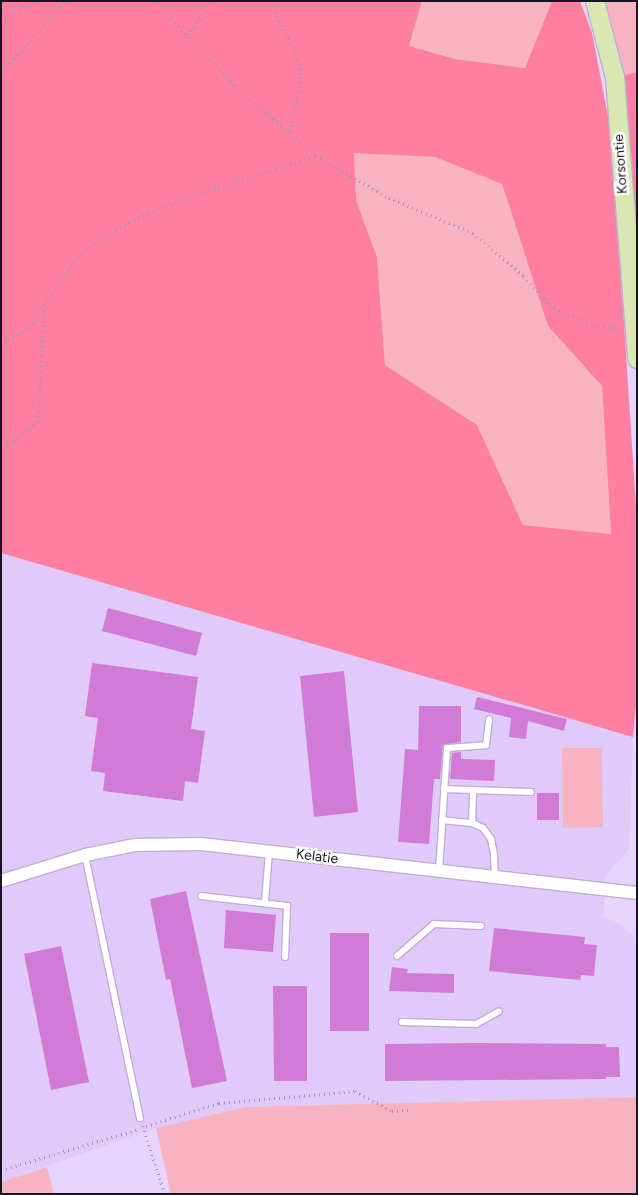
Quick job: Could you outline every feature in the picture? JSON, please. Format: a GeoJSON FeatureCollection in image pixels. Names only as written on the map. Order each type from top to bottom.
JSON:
{"type":"FeatureCollection","features":[{"type":"Feature","properties":{"kind":"main road","name":"Korsontie"},"geometry":{"type":"LineString","coordinates":[[596,1],[615,77],[637,359]]}},
{"type":"Feature","properties":{"kind":"street","name":"Kelatie"},"geometry":{"type":"LineString","coordinates":[[1,881],[85,855],[135,844],[201,844],[495,879],[637,893]]}},
{"type":"Feature","properties":{"kind":"lane"},"geometry":{"type":"LineString","coordinates":[[439,872],[447,748],[486,745],[489,719]]}},
{"type":"Feature","properties":{"kind":"lane"},"geometry":{"type":"LineString","coordinates":[[444,789],[531,792]]}},
{"type":"Feature","properties":{"kind":"lane"},"geometry":{"type":"LineString","coordinates":[[472,823],[474,790]]}},
{"type":"Feature","properties":{"kind":"lane"},"geometry":{"type":"LineString","coordinates":[[442,820],[472,823],[483,828],[491,839],[495,879]]}},
{"type":"Feature","properties":{"kind":"lane"},"geometry":{"type":"LineString","coordinates":[[265,902],[269,852]]}},
{"type":"Feature","properties":{"kind":"lane"},"geometry":{"type":"LineString","coordinates":[[85,855],[140,1118]]}},
{"type":"Feature","properties":{"kind":"lane"},"geometry":{"type":"LineString","coordinates":[[201,896],[287,906],[285,957]]}},
{"type":"Feature","properties":{"kind":"lane"},"geometry":{"type":"LineString","coordinates":[[397,956],[434,924],[481,926]]}},
{"type":"Feature","properties":{"kind":"lane"},"geometry":{"type":"LineString","coordinates":[[402,1022],[476,1024],[499,1011]]}},
{"type":"Feature","properties":{"kind":"path"},"geometry":{"type":"LineString","coordinates":[[1,19],[35,1]]}},
{"type":"Feature","properties":{"kind":"path"},"geometry":{"type":"LineString","coordinates":[[1,69],[14,59],[64,1]]}},
{"type":"Feature","properties":{"kind":"path"},"geometry":{"type":"LineString","coordinates":[[154,1],[235,86],[316,156],[389,198],[473,233],[524,276],[550,306],[593,326],[634,331]]}},
{"type":"Feature","properties":{"kind":"path"},"geometry":{"type":"LineString","coordinates":[[187,35],[216,1]]}},
{"type":"Feature","properties":{"kind":"path"},"geometry":{"type":"LineString","coordinates":[[274,1],[277,16],[295,49],[302,77],[290,134]]}},
{"type":"Feature","properties":{"kind":"path"},"geometry":{"type":"LineString","coordinates":[[1,340],[8,340],[29,328],[78,255],[129,222],[190,196],[316,156]]}},
{"type":"Feature","properties":{"kind":"path"},"geometry":{"type":"LineString","coordinates":[[1,448],[38,422],[44,304]]}},
{"type":"Feature","properties":{"kind":"path"},"geometry":{"type":"LineString","coordinates":[[1,1170],[143,1128],[219,1102],[356,1091],[392,1111],[408,1110]]}},
{"type":"Feature","properties":{"kind":"path"},"geometry":{"type":"LineString","coordinates":[[140,1118],[165,1194]]}},
{"type":"Feature","properties":{"kind":"shaded area"},"geometry":{"type":"Polygon","coordinates":[[[1,1],[422,1],[409,46],[455,59],[525,68],[552,1],[580,1],[592,33],[608,116],[624,323],[637,523],[637,694],[633,737],[1,553],[1,1]],[[354,153],[356,200],[377,257],[385,365],[477,425],[523,525],[611,534],[602,386],[548,326],[502,184],[435,157],[354,153]]]}},
{"type":"Feature","properties":{"kind":"shaded area"},"geometry":{"type":"Polygon","coordinates":[[[422,1],[552,1],[525,68],[455,59],[409,46],[422,1]]]}},
{"type":"Feature","properties":{"kind":"shaded area"},"geometry":{"type":"Polygon","coordinates":[[[601,1],[637,1],[637,72],[621,76],[601,1]]]}},
{"type":"Feature","properties":{"kind":"shaded area"},"geometry":{"type":"Polygon","coordinates":[[[637,72],[637,255],[630,152],[621,76],[637,72]]]}},
{"type":"Feature","properties":{"kind":"shaded area"},"geometry":{"type":"Polygon","coordinates":[[[354,152],[435,157],[502,184],[548,326],[602,386],[611,534],[523,525],[477,425],[385,365],[377,257],[356,200],[354,152]]]}},
{"type":"Feature","properties":{"kind":"shaded area"},"geometry":{"type":"Polygon","coordinates":[[[1,553],[633,737],[629,849],[606,875],[603,917],[616,922],[633,935],[637,949],[637,1097],[245,1107],[156,1128],[1,1182],[1,553]]]}},
{"type":"Feature","properties":{"kind":"shaded area"},"geometry":{"type":"Polygon","coordinates":[[[562,748],[602,748],[603,827],[563,828],[562,748]]]}},
{"type":"Feature","properties":{"kind":"shaded area"},"geometry":{"type":"Polygon","coordinates":[[[637,1097],[637,1194],[171,1194],[156,1128],[245,1107],[637,1097]]]}},
{"type":"Feature","properties":{"kind":"shaded area"},"geometry":{"type":"Polygon","coordinates":[[[47,1167],[54,1194],[1,1194],[1,1182],[47,1167]]]}},
{"type":"Feature","properties":{"kind":"building"},"geometry":{"type":"Polygon","coordinates":[[[108,608],[202,633],[196,656],[102,631],[108,608]]]}},
{"type":"Feature","properties":{"kind":"building"},"geometry":{"type":"Polygon","coordinates":[[[92,663],[198,677],[191,729],[205,731],[198,783],[185,781],[183,801],[103,791],[105,773],[91,771],[98,718],[85,716],[92,663]]]}},
{"type":"Feature","properties":{"kind":"building"},"geometry":{"type":"Polygon","coordinates":[[[344,671],[358,812],[314,817],[300,676],[344,671]]]}},
{"type":"Feature","properties":{"kind":"building"},"geometry":{"type":"Polygon","coordinates":[[[477,697],[567,719],[564,731],[528,721],[526,739],[509,737],[511,718],[474,709],[477,697]]]}},
{"type":"Feature","properties":{"kind":"building"},"geometry":{"type":"Polygon","coordinates":[[[419,706],[461,706],[461,742],[443,745],[440,779],[434,779],[429,844],[398,842],[405,749],[418,750],[419,706]]]}},
{"type":"Feature","properties":{"kind":"building"},"geometry":{"type":"Polygon","coordinates":[[[461,752],[461,759],[495,760],[494,781],[450,779],[452,753],[461,752]]]}},
{"type":"Feature","properties":{"kind":"building"},"geometry":{"type":"Polygon","coordinates":[[[537,793],[559,793],[559,820],[537,820],[537,793]]]}},
{"type":"Feature","properties":{"kind":"building"},"geometry":{"type":"Polygon","coordinates":[[[186,891],[227,1081],[192,1088],[170,979],[166,980],[150,899],[186,891]]]}},
{"type":"Feature","properties":{"kind":"building"},"geometry":{"type":"Polygon","coordinates":[[[226,910],[276,915],[273,952],[224,948],[226,910]]]}},
{"type":"Feature","properties":{"kind":"building"},"geometry":{"type":"Polygon","coordinates":[[[494,928],[585,937],[584,944],[597,945],[594,976],[581,975],[580,980],[489,971],[494,928]]]}},
{"type":"Feature","properties":{"kind":"building"},"geometry":{"type":"Polygon","coordinates":[[[330,933],[369,933],[369,1031],[330,1031],[330,933]]]}},
{"type":"Feature","properties":{"kind":"building"},"geometry":{"type":"Polygon","coordinates":[[[61,946],[89,1082],[51,1090],[24,954],[61,946]]]}},
{"type":"Feature","properties":{"kind":"building"},"geometry":{"type":"Polygon","coordinates":[[[392,967],[408,969],[407,973],[454,974],[454,993],[389,991],[392,967]]]}},
{"type":"Feature","properties":{"kind":"building"},"geometry":{"type":"Polygon","coordinates":[[[273,986],[307,986],[307,1081],[274,1081],[273,986]]]}},
{"type":"Feature","properties":{"kind":"building"},"geometry":{"type":"Polygon","coordinates":[[[385,1044],[606,1044],[606,1047],[619,1047],[620,1077],[606,1077],[606,1079],[385,1081],[385,1044]]]}}]}
